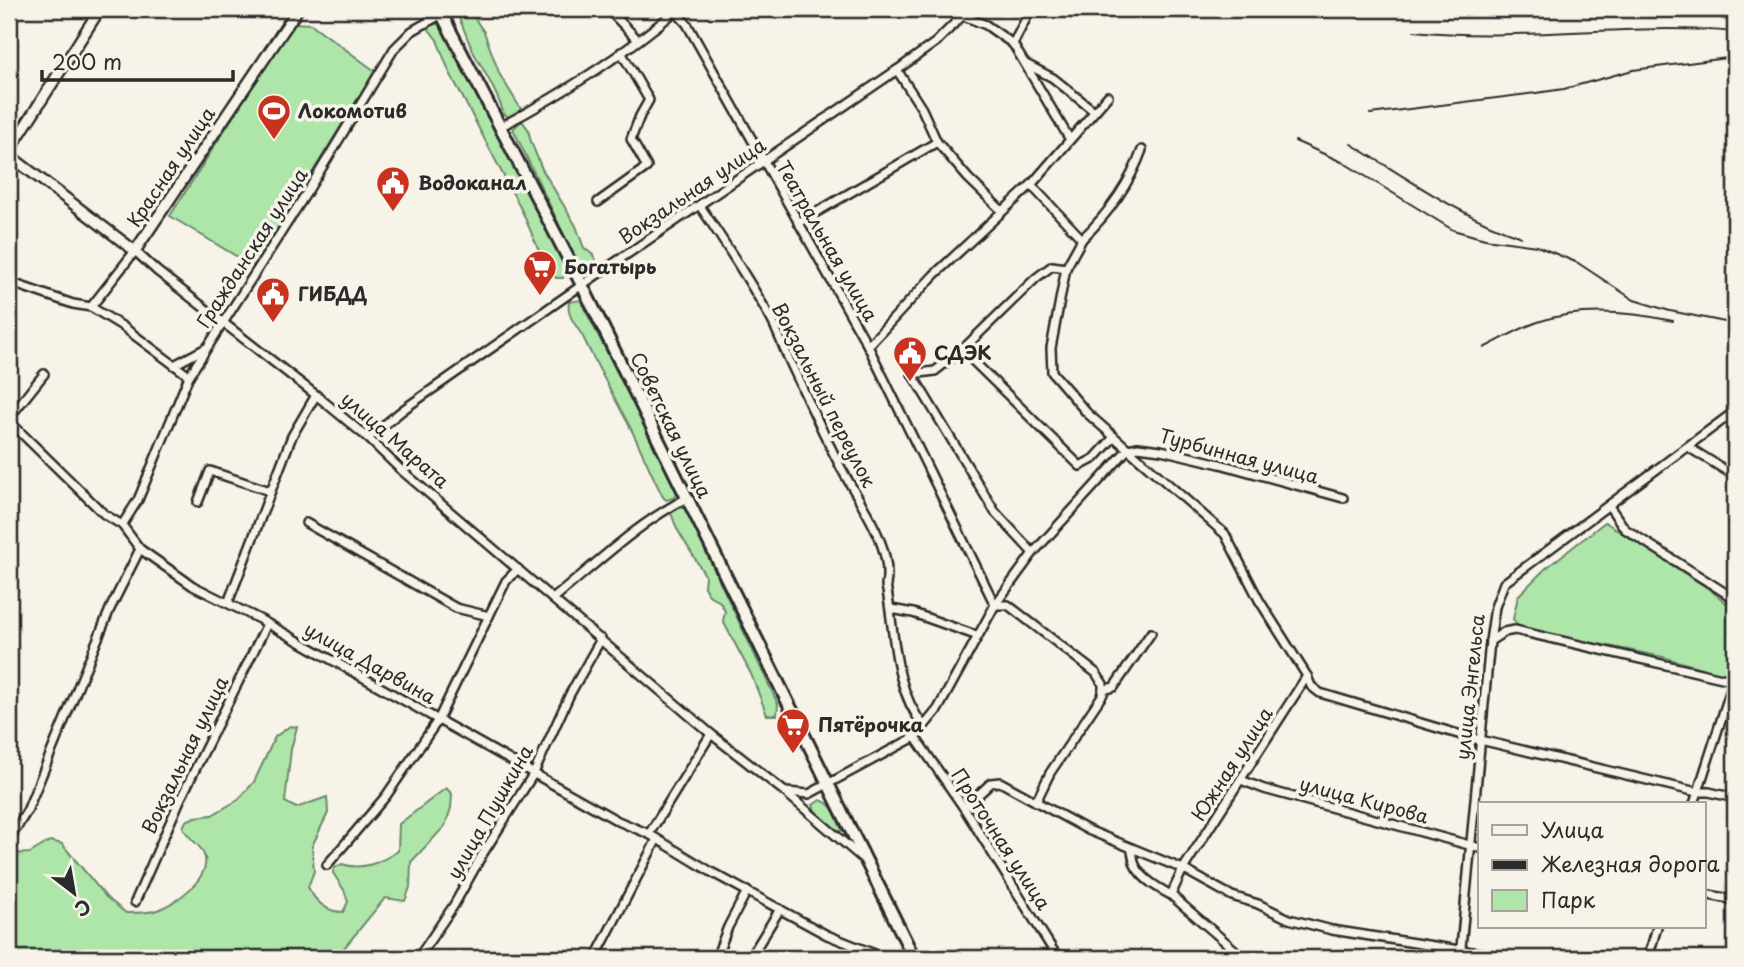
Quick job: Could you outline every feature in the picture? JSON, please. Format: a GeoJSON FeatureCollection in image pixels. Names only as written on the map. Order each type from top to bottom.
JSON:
{"type":"FeatureCollection","features":[{"type":"Feature","properties":{"kind":"main road","name":"Советская улица"},"geometry":{"type":"LineString","coordinates":[[441,11],[582,285],[914,958]]}},
{"type":"Feature","properties":{"kind":"street"},"geometry":{"type":"LineString","coordinates":[[9,153],[100,9]]}},
{"type":"Feature","properties":{"kind":"street","name":"Красная улица"},"geometry":{"type":"LineString","coordinates":[[91,307],[135,251],[298,9]]}},
{"type":"Feature","properties":{"kind":"street"},"geometry":{"type":"LineString","coordinates":[[608,9],[638,40]]}},
{"type":"Feature","properties":{"kind":"street"},"geometry":{"type":"LineString","coordinates":[[946,9],[986,25],[1013,44],[1069,138]]}},
{"type":"Feature","properties":{"kind":"street"},"geometry":{"type":"LineString","coordinates":[[1013,44],[1031,9]]}},
{"type":"Feature","properties":{"kind":"street"},"geometry":{"type":"LineString","coordinates":[[500,127],[558,96],[677,10]]}},
{"type":"Feature","properties":{"kind":"street","name":"Театральная улица"},"geometry":{"type":"LineString","coordinates":[[677,10],[868,346],[995,605]]}},
{"type":"Feature","properties":{"kind":"street","name":"Гражданская улица"},"geometry":{"type":"LineString","coordinates":[[122,525],[138,500],[189,376],[309,189],[394,49],[412,31],[441,11]]}},
{"type":"Feature","properties":{"kind":"street","name":"Вокзальная улица"},"geometry":{"type":"LineString","coordinates":[[368,438],[404,409],[582,285],[897,70],[936,42],[963,15]]}},
{"type":"Feature","properties":{"kind":"street"},"geometry":{"type":"LineString","coordinates":[[598,202],[647,167],[631,139],[649,100],[621,52]]}},
{"type":"Feature","properties":{"kind":"street"},"geometry":{"type":"LineString","coordinates":[[1025,64],[1053,78],[1094,111]]}},
{"type":"Feature","properties":{"kind":"street"},"geometry":{"type":"LineString","coordinates":[[897,70],[922,109],[937,142],[968,178],[1003,211]]}},
{"type":"Feature","properties":{"kind":"street"},"geometry":{"type":"LineString","coordinates":[[868,346],[934,275],[1031,185],[1108,96]]}},
{"type":"Feature","properties":{"kind":"street"},"geometry":{"type":"LineString","coordinates":[[798,223],[937,142]]}},
{"type":"Feature","properties":{"kind":"street"},"geometry":{"type":"LineString","coordinates":[[1142,150],[1112,205],[1099,223],[1082,239],[1066,268],[1052,348],[1052,372],[1087,413],[1224,534],[1259,600],[1311,686],[1320,693],[1480,739],[1698,792],[1735,798]]}},
{"type":"Feature","properties":{"kind":"street","name":"улица Марата"},"geometry":{"type":"LineString","coordinates":[[9,153],[316,395],[748,763]]}},
{"type":"Feature","properties":{"kind":"street"},"geometry":{"type":"LineString","coordinates":[[1031,185],[1082,239]]}},
{"type":"Feature","properties":{"kind":"street","name":"Вокзальный переулок"},"geometry":{"type":"LineString","coordinates":[[700,206],[740,265],[771,320],[839,465],[876,533],[889,573],[886,585],[901,675],[916,717],[924,726]]}},
{"type":"Feature","properties":{"kind":"street"},"geometry":{"type":"LineString","coordinates":[[1033,552],[995,512],[912,374],[935,371],[962,350],[1044,272],[1052,266],[1066,268]]}},
{"type":"Feature","properties":{"kind":"street"},"geometry":{"type":"LineString","coordinates":[[9,282],[91,307],[122,326],[189,376]]}},
{"type":"Feature","properties":{"kind":"street"},"geometry":{"type":"LineString","coordinates":[[174,365],[207,348]]}},
{"type":"Feature","properties":{"kind":"street"},"geometry":{"type":"LineString","coordinates":[[962,350],[1080,466],[1095,458],[1114,437]]}},
{"type":"Feature","properties":{"kind":"street"},"geometry":{"type":"LineString","coordinates":[[9,420],[44,374]]}},
{"type":"Feature","properties":{"kind":"street"},"geometry":{"type":"LineString","coordinates":[[228,603],[292,436],[316,395]]}},
{"type":"Feature","properties":{"kind":"street","name":"улица Энгельса"},"geometry":{"type":"LineString","coordinates":[[1460,954],[1490,640],[1495,607],[1504,583],[1735,411]]}},
{"type":"Feature","properties":{"kind":"street","name":"улица Дарвина"},"geometry":{"type":"LineString","coordinates":[[9,420],[104,513],[122,525],[140,549],[194,587],[267,624],[618,821],[649,834],[827,935],[885,958]]}},
{"type":"Feature","properties":{"kind":"street","name":"Турбинная улица"},"geometry":{"type":"LineString","coordinates":[[1128,449],[1138,447],[1161,450],[1343,498]]}},
{"type":"Feature","properties":{"kind":"street"},"geometry":{"type":"LineString","coordinates":[[1688,447],[1735,476]]}},
{"type":"Feature","properties":{"kind":"street"},"geometry":{"type":"LineString","coordinates":[[785,792],[809,794],[915,737],[938,709],[995,605],[1033,552],[1128,449]]}},
{"type":"Feature","properties":{"kind":"street"},"geometry":{"type":"LineString","coordinates":[[198,502],[210,471],[270,491]]}},
{"type":"Feature","properties":{"kind":"street"},"geometry":{"type":"LineString","coordinates":[[554,598],[638,528],[664,509],[687,498]]}},
{"type":"Feature","properties":{"kind":"street"},"geometry":{"type":"LineString","coordinates":[[1609,506],[1625,529],[1735,599]]}},
{"type":"Feature","properties":{"kind":"street"},"geometry":{"type":"LineString","coordinates":[[306,523],[456,608],[489,616]]}},
{"type":"Feature","properties":{"kind":"street"},"geometry":{"type":"LineString","coordinates":[[14,832],[27,811],[110,609],[140,549]]}},
{"type":"Feature","properties":{"kind":"street"},"geometry":{"type":"LineString","coordinates":[[327,865],[386,796],[438,720],[506,581],[518,569]]}},
{"type":"Feature","properties":{"kind":"street"},"geometry":{"type":"LineString","coordinates":[[995,605],[1008,605],[1096,673],[1103,684],[1103,694],[1050,773],[1036,802]]}},
{"type":"Feature","properties":{"kind":"street"},"geometry":{"type":"LineString","coordinates":[[891,609],[914,613],[978,636]]}},
{"type":"Feature","properties":{"kind":"street","name":"Вокзальная улица"},"geometry":{"type":"LineString","coordinates":[[135,902],[180,800],[267,624]]}},
{"type":"Feature","properties":{"kind":"street"},"geometry":{"type":"LineString","coordinates":[[1490,640],[1504,632],[1515,630],[1734,681]]}},
{"type":"Feature","properties":{"kind":"street"},"geometry":{"type":"LineString","coordinates":[[1103,690],[1114,687],[1151,633]]}},
{"type":"Feature","properties":{"kind":"street","name":"улица Пушкина"},"geometry":{"type":"LineString","coordinates":[[418,958],[454,905],[534,773],[570,694],[601,639]]}},
{"type":"Feature","properties":{"kind":"street"},"geometry":{"type":"LineString","coordinates":[[1695,802],[1734,681],[1735,666]]}},
{"type":"Feature","properties":{"kind":"street","name":"Южная улица"},"geometry":{"type":"LineString","coordinates":[[1171,895],[1183,869],[1307,676]]}},
{"type":"Feature","properties":{"kind":"street"},"geometry":{"type":"LineString","coordinates":[[649,834],[711,734]]}},
{"type":"Feature","properties":{"kind":"street","name":"Проточная улица"},"geometry":{"type":"LineString","coordinates":[[915,737],[964,808],[1058,958]]}},
{"type":"Feature","properties":{"kind":"street","name":"Советская улица"},"geometry":{"type":"LineString","coordinates":[[748,763],[865,861]]}},
{"type":"Feature","properties":{"kind":"street","name":"улица Кирова"},"geometry":{"type":"LineString","coordinates":[[1241,780],[1478,848]]}},
{"type":"Feature","properties":{"kind":"street"},"geometry":{"type":"LineString","coordinates":[[964,808],[990,783],[1000,782],[1088,830],[1183,869],[1232,896],[1258,904],[1289,919],[1332,930],[1460,954],[1510,958]]}},
{"type":"Feature","properties":{"kind":"street"},"geometry":{"type":"LineString","coordinates":[[595,958],[657,839]]}},
{"type":"Feature","properties":{"kind":"street"},"geometry":{"type":"LineString","coordinates":[[1131,848],[1135,865],[1155,887],[1171,895],[1244,958]]}},
{"type":"Feature","properties":{"kind":"street"},"geometry":{"type":"LineString","coordinates":[[716,958],[747,891]]}},
{"type":"Feature","properties":{"kind":"street"},"geometry":{"type":"LineString","coordinates":[[1706,894],[1735,900]]}},
{"type":"Feature","properties":{"kind":"street"},"geometry":{"type":"LineString","coordinates":[[750,958],[780,909]]}},
{"type":"Feature","properties":{"kind":"street"},"geometry":{"type":"LineString","coordinates":[[1648,958],[1657,928]]}},
{"type":"Feature","properties":{"kind":"green space"},"geometry":{"type":"Polygon","coordinates":[[[468,9],[484,32],[500,75],[521,109],[518,115],[511,118],[504,114],[472,49],[455,10],[468,9]]]}},
{"type":"Feature","properties":{"kind":"green space","name":"Локомотив"},"geometry":{"type":"Polygon","coordinates":[[[293,23],[311,24],[375,71],[254,267],[170,216],[293,23]]]}},
{"type":"Feature","properties":{"kind":"green space"},"geometry":{"type":"Polygon","coordinates":[[[435,23],[443,28],[567,269],[563,278],[556,278],[547,269],[522,211],[449,71],[437,40],[428,28],[435,23]]]}},
{"type":"Feature","properties":{"kind":"green space"},"geometry":{"type":"Polygon","coordinates":[[[520,122],[528,129],[542,169],[576,226],[584,248],[593,255],[597,263],[595,269],[587,275],[580,268],[513,129],[520,122]]]}},
{"type":"Feature","properties":{"kind":"green space"},"geometry":{"type":"Polygon","coordinates":[[[580,300],[679,492],[673,498],[666,500],[663,497],[628,424],[571,318],[569,302],[580,300]]]}},
{"type":"Feature","properties":{"kind":"green space"},"geometry":{"type":"Polygon","coordinates":[[[685,508],[778,704],[777,715],[767,715],[751,674],[723,621],[725,611],[720,602],[709,595],[704,587],[705,575],[677,529],[671,513],[685,508]]]}},
{"type":"Feature","properties":{"kind":"green space"},"geometry":{"type":"Polygon","coordinates":[[[1605,522],[1709,589],[1730,606],[1735,620],[1735,639],[1725,675],[1663,657],[1520,628],[1513,619],[1518,596],[1545,569],[1605,522]]]}},
{"type":"Feature","properties":{"kind":"green space"},"geometry":{"type":"Polygon","coordinates":[[[290,726],[297,727],[291,749],[285,802],[296,808],[327,797],[328,813],[312,846],[314,871],[308,887],[326,908],[343,912],[348,902],[333,873],[334,868],[342,864],[371,864],[398,851],[399,824],[446,788],[452,794],[445,826],[411,862],[410,887],[405,901],[385,898],[344,948],[346,958],[9,958],[9,854],[30,853],[50,841],[62,844],[106,897],[126,913],[154,911],[171,904],[196,883],[205,866],[203,853],[183,827],[186,821],[212,815],[238,800],[254,782],[275,737],[290,726]]]}},
{"type":"Feature","properties":{"kind":"green space"},"geometry":{"type":"Polygon","coordinates":[[[820,800],[828,804],[833,811],[841,832],[828,825],[817,814],[813,805],[820,800]]]}},
{"type":"Feature","properties":{"kind":"waterway"},"geometry":{"type":"LineString","coordinates":[[9,943],[22,958]]}},
{"type":"Feature","properties":{"kind":"railway"},"geometry":{"type":"LineString","coordinates":[[1688,9],[1735,22]]}},
{"type":"Feature","properties":{"kind":"railway"},"geometry":{"type":"LineString","coordinates":[[1729,9],[1735,10]]}},
{"type":"Feature","properties":{"kind":"railway"},"geometry":{"type":"LineString","coordinates":[[1414,31],[1454,34],[1655,29],[1735,32]]}},
{"type":"Feature","properties":{"kind":"railway"},"geometry":{"type":"LineString","coordinates":[[1370,114],[1564,89],[1633,70],[1735,57]]}},
{"type":"Feature","properties":{"kind":"railway"},"geometry":{"type":"LineString","coordinates":[[1295,141],[1344,163],[1453,230],[1485,239],[1537,246],[1578,263],[1634,300],[1670,311],[1735,324]]}},
{"type":"Feature","properties":{"kind":"railway"},"geometry":{"type":"LineString","coordinates":[[1351,144],[1455,207],[1521,237]]}},
{"type":"Feature","properties":{"kind":"railway"},"geometry":{"type":"LineString","coordinates":[[1484,348],[1531,324],[1571,314],[1623,313],[1673,321]]}},
{"type":"Feature","properties":{"kind":"place","name":"Локомотив"},"geometry":{"type":"Point","coordinates":[274,141]}},
{"type":"Feature","properties":{"kind":"place","name":"Водоканал"},"geometry":{"type":"Point","coordinates":[393,213]}},
{"type":"Feature","properties":{"kind":"place","name":"Богатырь"},"geometry":{"type":"Point","coordinates":[540,297]}},
{"type":"Feature","properties":{"kind":"place","name":"ГИБДД"},"geometry":{"type":"Point","coordinates":[273,324]}},
{"type":"Feature","properties":{"kind":"place","name":"СДЭК"},"geometry":{"type":"Point","coordinates":[910,383]}},
{"type":"Feature","properties":{"kind":"place","name":"Пятёрочка"},"geometry":{"type":"Point","coordinates":[793,755]}}]}
